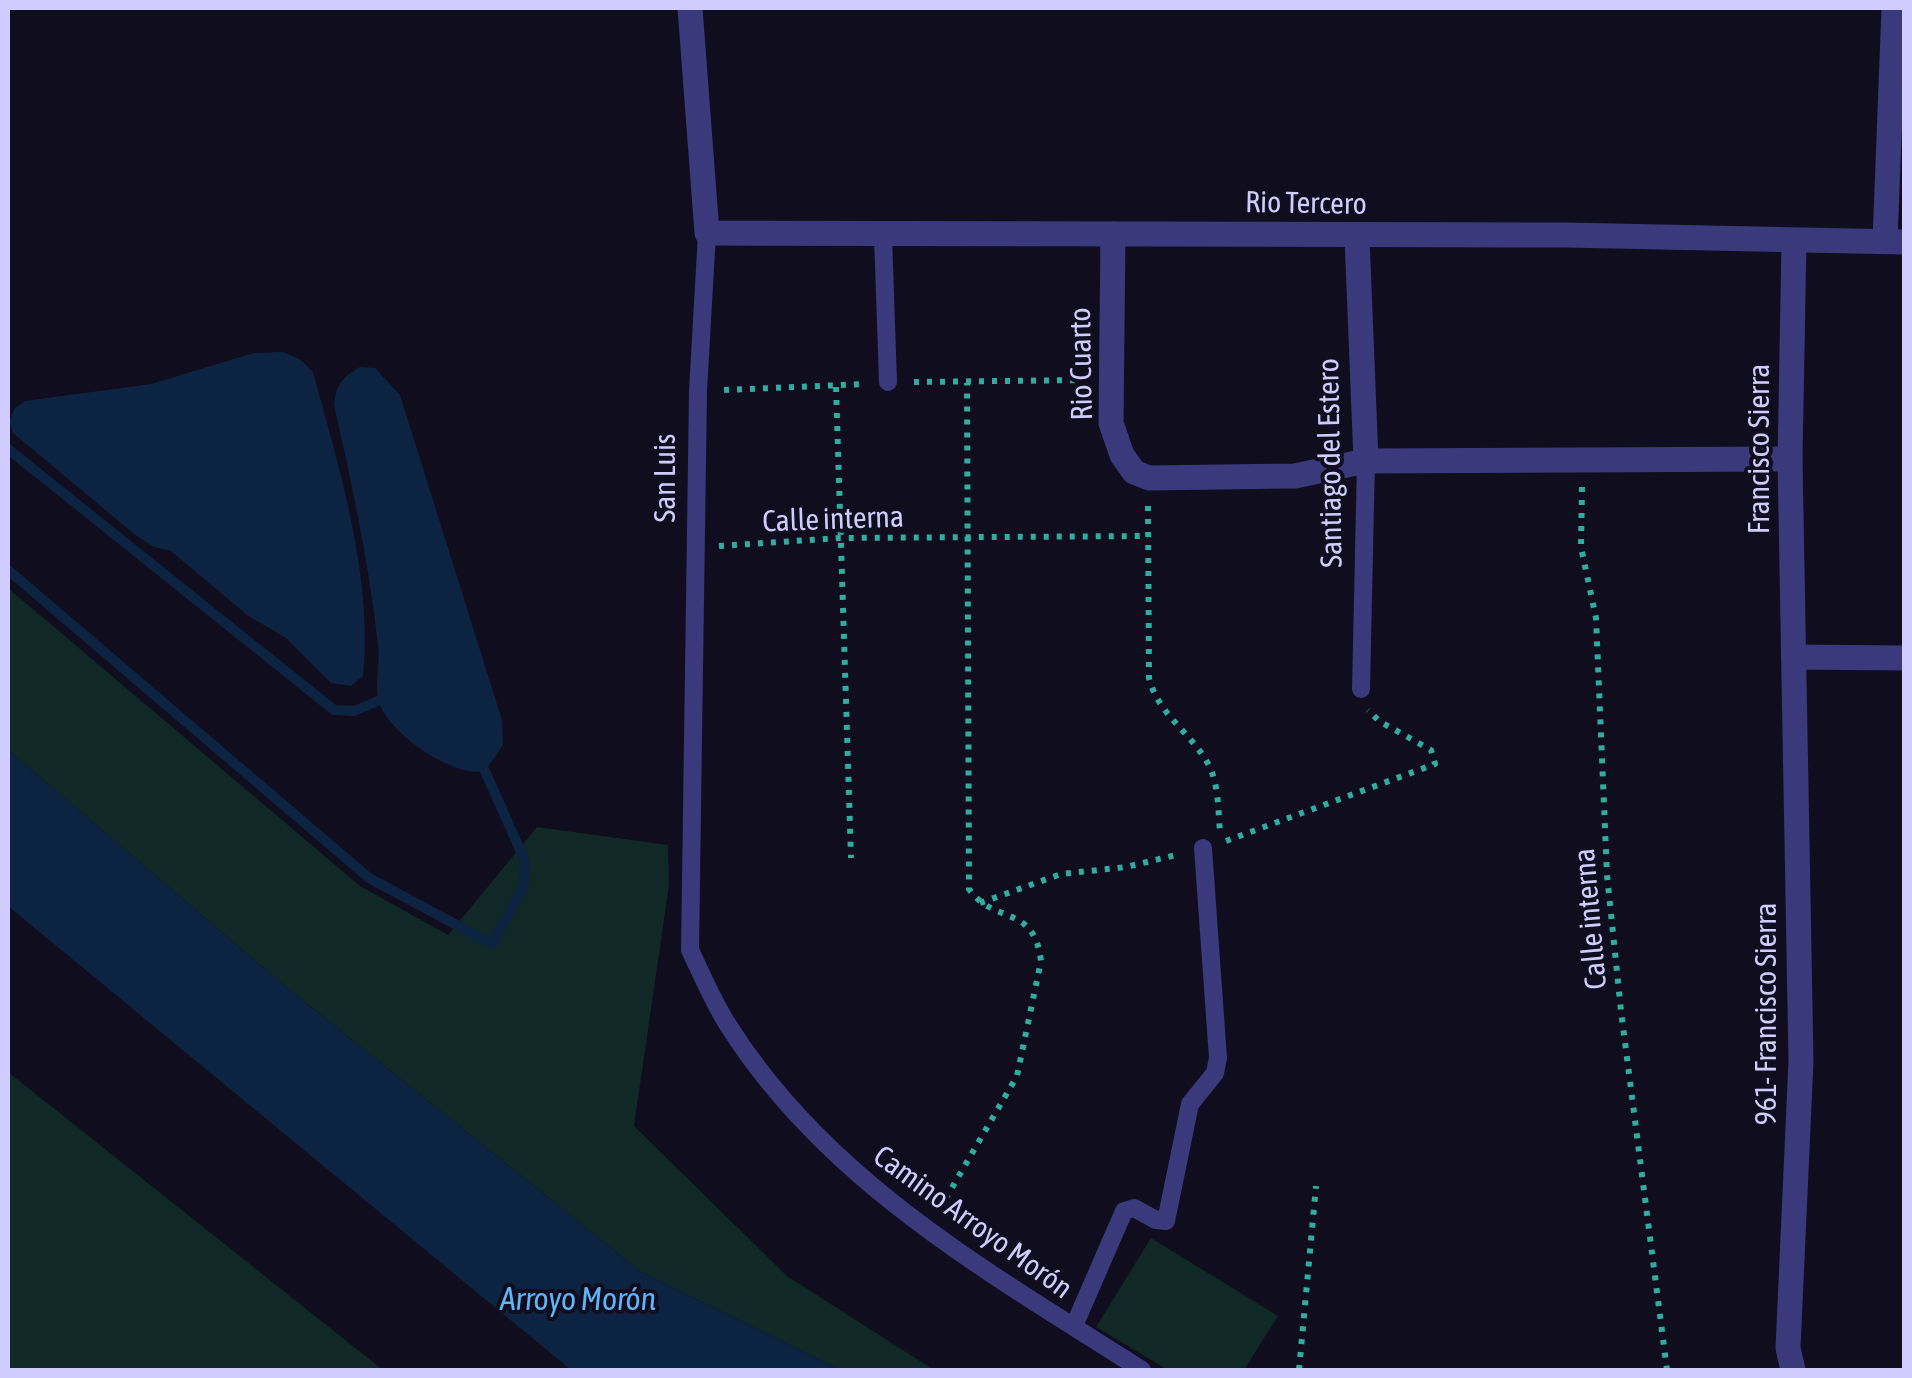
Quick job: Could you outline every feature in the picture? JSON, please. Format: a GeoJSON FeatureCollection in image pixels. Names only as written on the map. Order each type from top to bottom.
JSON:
{"type":"FeatureCollection","features":[{"type":"Feature","properties":{"kind":"street","name":"San Luis"},"geometry":{"type":"LineString","coordinates":[[690,8],[707,233]]}},
{"type":"Feature","properties":{"kind":"street"},"geometry":{"type":"LineString","coordinates":[[1894,8],[1895,241]]}},
{"type":"Feature","properties":{"kind":"street","name":"Rio Tercero"},"geometry":{"type":"LineString","coordinates":[[707,233],[1566,235],[1895,241]]}},
{"type":"Feature","properties":{"kind":"street","name":"Rio Cuarto"},"geometry":{"type":"LineString","coordinates":[[1113,234],[1111,423],[1122,455],[1134,472],[1149,478]]}},
{"type":"Feature","properties":{"kind":"street","name":"Santiago del Estero"},"geometry":{"type":"LineString","coordinates":[[1357,236],[1366,461]]}},
{"type":"Feature","properties":{"kind":"street","name":"Francisco Sierra"},"geometry":{"type":"LineString","coordinates":[[1794,241],[1790,459],[1794,658]]}},
{"type":"Feature","properties":{"kind":"street"},"geometry":{"type":"LineString","coordinates":[[1149,478],[1295,476],[1366,461],[1790,459]]}},
{"type":"Feature","properties":{"kind":"street"},"geometry":{"type":"LineString","coordinates":[[1794,658],[1904,658]]}},
{"type":"Feature","properties":{"kind":"street","name":"961- Francisco Sierra"},"geometry":{"type":"LineString","coordinates":[[1793,1370],[1788,1348],[1801,1062],[1794,658]]}},
{"type":"Feature","properties":{"kind":"lane","name":"San Luis"},"geometry":{"type":"LineString","coordinates":[[690,950],[698,391],[707,233]]}},
{"type":"Feature","properties":{"kind":"lane"},"geometry":{"type":"LineString","coordinates":[[883,234],[888,382]]}},
{"type":"Feature","properties":{"kind":"lane","name":"Santiago del Estero"},"geometry":{"type":"LineString","coordinates":[[1361,689],[1366,461]]}},
{"type":"Feature","properties":{"kind":"lane"},"geometry":{"type":"LineString","coordinates":[[1074,1326],[1124,1211],[1134,1208],[1166,1221],[1190,1104],[1215,1073],[1218,1058],[1212,846]]}},
{"type":"Feature","properties":{"kind":"lane","name":"Camino Arroyo Morón"},"geometry":{"type":"LineString","coordinates":[[690,950],[727,1025],[790,1107],[832,1152],[927,1230],[1142,1370]]}},
{"type":"Feature","properties":{"kind":"path"},"geometry":{"type":"LineString","coordinates":[[927,1230],[1017,1076],[1042,961],[1039,944],[1027,923],[978,903],[969,890],[967,384]]}},
{"type":"Feature","properties":{"kind":"path"},"geometry":{"type":"LineString","coordinates":[[836,387],[851,858]]}},
{"type":"Feature","properties":{"kind":"path","name":"Calle interna"},"geometry":{"type":"LineString","coordinates":[[1582,462],[1581,547],[1596,618],[1607,875],[1667,1370]]}},
{"type":"Feature","properties":{"kind":"path"},"geometry":{"type":"LineString","coordinates":[[1149,478],[1148,678],[1154,698],[1207,762],[1216,785],[1212,846]]}},
{"type":"Feature","properties":{"kind":"path","name":"Calle interna"},"geometry":{"type":"LineString","coordinates":[[698,548],[840,538],[1148,536]]}},
{"type":"Feature","properties":{"kind":"path"},"geometry":{"type":"LineString","coordinates":[[978,903],[1061,874],[1126,867],[1212,846],[1436,764],[1430,750],[1369,712],[1361,689]]}},
{"type":"Feature","properties":{"kind":"path"},"geometry":{"type":"LineString","coordinates":[[1299,1370],[1316,1186]]}},
{"type":"Feature","properties":{"kind":"green space"},"geometry":{"type":"Polygon","coordinates":[[[8,588],[360,886],[448,935],[537,827],[668,845],[669,885],[634,1126],[787,1276],[934,1370],[840,1370],[641,1272],[286,987],[8,750],[8,588]]]}},
{"type":"Feature","properties":{"kind":"green space"},"geometry":{"type":"Polygon","coordinates":[[[8,1072],[383,1370],[8,1370],[8,1072]]]}},
{"type":"Feature","properties":{"kind":"green space"},"geometry":{"type":"Polygon","coordinates":[[[1151,1238],[1278,1316],[1244,1370],[1168,1370],[1096,1327],[1151,1238]]]}},
{"type":"Feature","properties":{"kind":"water"},"geometry":{"type":"Polygon","coordinates":[[[283,352],[301,360],[313,372],[352,522],[365,638],[363,676],[351,686],[331,683],[286,638],[247,615],[171,551],[154,547],[134,534],[13,433],[9,421],[15,408],[25,401],[151,384],[254,353],[283,352]]]}},
{"type":"Feature","properties":{"kind":"water"},"geometry":{"type":"Polygon","coordinates":[[[360,367],[375,368],[400,395],[502,720],[503,745],[485,771],[456,767],[422,750],[393,724],[378,699],[378,645],[370,584],[334,405],[341,382],[360,367]]]}},
{"type":"Feature","properties":{"kind":"water","name":"Arroyo Morón"},"geometry":{"type":"Polygon","coordinates":[[[8,750],[286,987],[641,1272],[840,1370],[571,1370],[8,906],[8,750]]]}},
{"type":"Feature","properties":{"kind":"waterway"},"geometry":{"type":"LineString","coordinates":[[8,449],[334,710],[354,711],[378,701]]}},
{"type":"Feature","properties":{"kind":"waterway"},"geometry":{"type":"LineString","coordinates":[[8,570],[369,878],[492,944],[524,885],[525,861],[485,771]]}}]}
